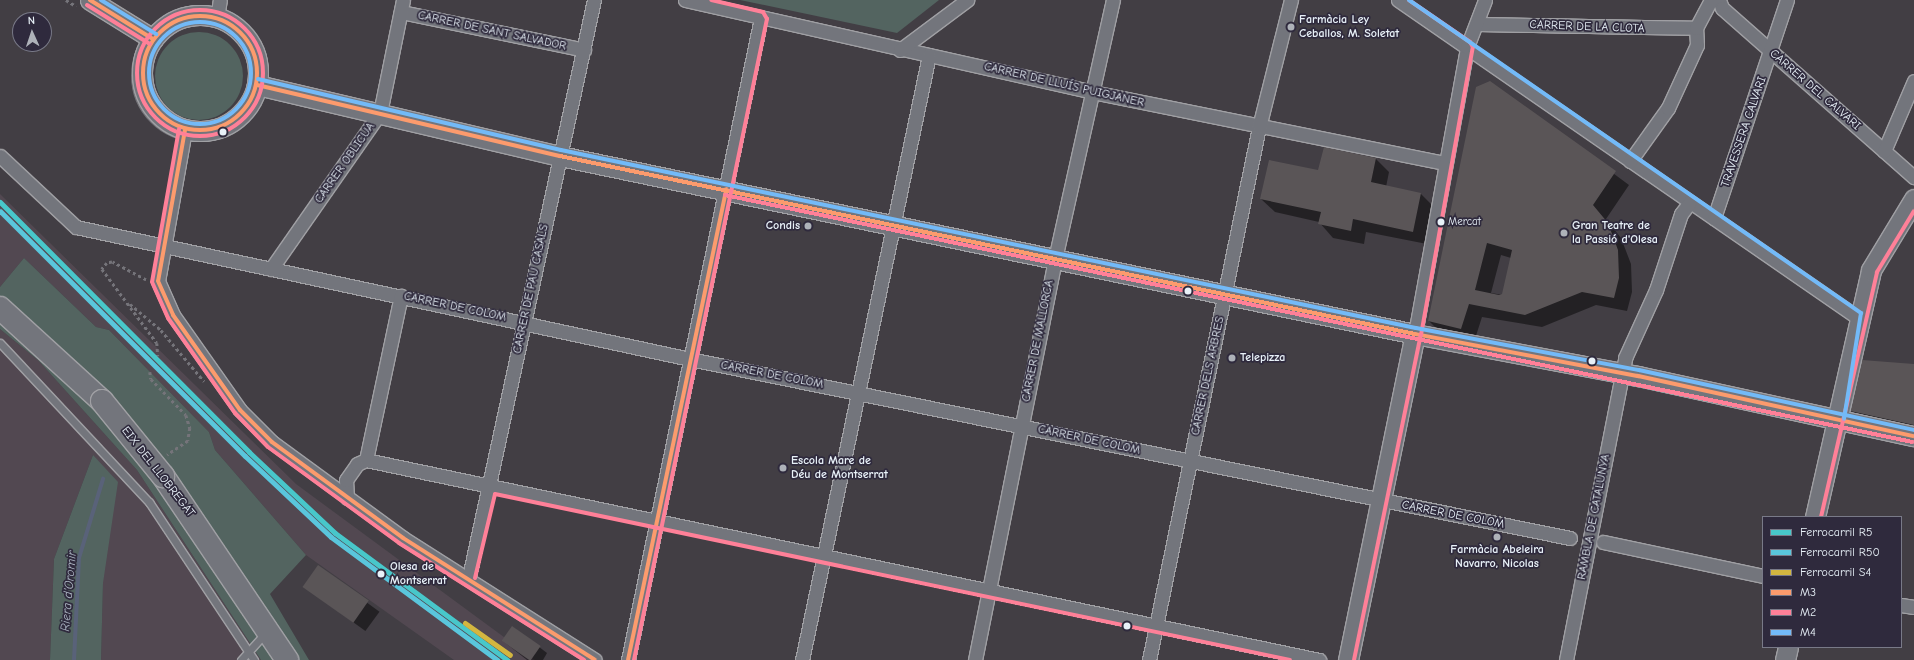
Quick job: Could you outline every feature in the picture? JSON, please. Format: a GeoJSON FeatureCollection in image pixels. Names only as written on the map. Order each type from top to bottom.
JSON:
{"type":"FeatureCollection","features":[{"type":"Feature","properties":{"kind":"highway","name":"EIX DEL LLOBREGAT"},"geometry":{"type":"LineString","coordinates":[[0,308],[102,401],[163,476],[286,660]]}},
{"type":"Feature","properties":{"kind":"street"},"geometry":{"type":"LineString","coordinates":[[90,0],[153,39]]}},
{"type":"Feature","properties":{"kind":"street","name":"CARRER DE PAU CASALS"},"geometry":{"type":"LineString","coordinates":[[469,577],[490,487],[524,322],[594,0]]}},
{"type":"Feature","properties":{"kind":"street","name":"CARRER DE LLUÍS PUIGJANER"},"geometry":{"type":"LineString","coordinates":[[685,0],[900,50],[929,55],[1092,92],[1258,127],[1445,163]]}},
{"type":"Feature","properties":{"kind":"street","name":"CARRER DE MALLORCA"},"geometry":{"type":"LineString","coordinates":[[975,660],[1055,259],[1113,0]]}},
{"type":"Feature","properties":{"kind":"street","name":"CARRER DELS ARBRES"},"geometry":{"type":"LineString","coordinates":[[1149,660],[1191,461],[1258,127],[1291,0]]}},
{"type":"Feature","properties":{"kind":"street"},"geometry":{"type":"LineString","coordinates":[[1398,0],[1858,317]]}},
{"type":"Feature","properties":{"kind":"street"},"geometry":{"type":"LineString","coordinates":[[1348,660],[1415,334],[1467,48],[1484,0]]}},
{"type":"Feature","properties":{"kind":"street"},"geometry":{"type":"LineString","coordinates":[[1630,161],[1668,108],[1697,45],[1696,28],[1711,0]]}},
{"type":"Feature","properties":{"kind":"street","name":"CARRER DEL CALVARI"},"geometry":{"type":"LineString","coordinates":[[1719,0],[1722,8],[1914,177]]}},
{"type":"Feature","properties":{"kind":"street","name":"TRAVESSERA CALVARI"},"geometry":{"type":"LineString","coordinates":[[1714,218],[1787,0]]}},
{"type":"Feature","properties":{"kind":"street"},"geometry":{"type":"LineString","coordinates":[[900,50],[963,1]]}},
{"type":"Feature","properties":{"kind":"street","name":"CARRER DE SANT SALVADOR"},"geometry":{"type":"LineString","coordinates":[[402,6],[584,50]]}},
{"type":"Feature","properties":{"kind":"street","name":"CARRER OBLICUA"},"geometry":{"type":"LineString","coordinates":[[272,269],[380,113],[402,6]]}},
{"type":"Feature","properties":{"kind":"street"},"geometry":{"type":"LineString","coordinates":[[188,140],[154,109],[145,93],[142,75],[144,56],[153,39],[181,18],[199,15],[218,9],[245,37],[253,52],[257,85],[250,103],[233,120],[204,131],[188,140],[162,246],[158,281],[173,315],[254,426],[346,498],[403,538],[469,577],[595,660]]}},
{"type":"Feature","properties":{"kind":"street"},"geometry":{"type":"LineString","coordinates":[[628,660],[761,18]]}},
{"type":"Feature","properties":{"kind":"street","name":"CARRER DE LA CLOTA"},"geometry":{"type":"LineString","coordinates":[[1476,24],[1696,28]]}},
{"type":"Feature","properties":{"kind":"street"},"geometry":{"type":"LineString","coordinates":[[802,660],[860,392],[929,55]]}},
{"type":"Feature","properties":{"kind":"street"},"geometry":{"type":"LineString","coordinates":[[1884,151],[1914,81]]}},
{"type":"Feature","properties":{"kind":"street"},"geometry":{"type":"LineString","coordinates":[[257,85],[560,156],[726,189],[1415,334],[1623,373],[1838,418],[1914,436]]}},
{"type":"Feature","properties":{"kind":"street","name":"CARRER DE COLOM"},"geometry":{"type":"LineString","coordinates":[[0,156],[76,227],[524,322],[690,359],[860,392],[1381,501],[1570,538]]}},
{"type":"Feature","properties":{"kind":"street"},"geometry":{"type":"LineString","coordinates":[[1816,516],[1858,317],[1870,270],[1914,200]]}},
{"type":"Feature","properties":{"kind":"street","name":"RAMBLA DE CATALUNYA"},"geometry":{"type":"LineString","coordinates":[[1566,660],[1625,358],[1656,290],[1681,214],[1690,202]]}},
{"type":"Feature","properties":{"kind":"street"},"geometry":{"type":"LineString","coordinates":[[366,460],[401,296]]}},
{"type":"Feature","properties":{"kind":"street"},"geometry":{"type":"LineString","coordinates":[[346,498],[346,480],[357,464],[366,460],[1318,660]]}},
{"type":"Feature","properties":{"kind":"street"},"geometry":{"type":"LineString","coordinates":[[1603,542],[1762,576]]}},
{"type":"Feature","properties":{"kind":"street"},"geometry":{"type":"LineString","coordinates":[[1902,605],[1914,608]]}},
{"type":"Feature","properties":{"kind":"street"},"geometry":{"type":"LineString","coordinates":[[1785,660],[1788,648]]}},
{"type":"Feature","properties":{"kind":"lane"},"geometry":{"type":"LineString","coordinates":[[0,343],[149,502],[254,660]]}},
{"type":"Feature","properties":{"kind":"lane"},"geometry":{"type":"LineString","coordinates":[[241,660],[247,650],[267,630]]}},
{"type":"Feature","properties":{"kind":"path"},"geometry":{"type":"LineString","coordinates":[[203,10],[222,14],[246,30],[260,53],[264,82],[259,101],[242,125],[216,139],[188,140],[164,132],[143,112],[133,87],[134,64],[142,41],[161,22],[177,14],[203,10]]}},
{"type":"Feature","properties":{"kind":"path"},"geometry":{"type":"LineString","coordinates":[[158,281],[107,263],[102,269],[130,303],[157,343],[158,356]]}},
{"type":"Feature","properties":{"kind":"path"},"geometry":{"type":"LineString","coordinates":[[130,303],[161,330],[200,381],[223,384]]}},
{"type":"Feature","properties":{"kind":"shaded area"},"geometry":{"type":"Polygon","coordinates":[[[740,0],[939,0],[897,33],[740,0]]]}},
{"type":"Feature","properties":{"kind":"shaded area"},"geometry":{"type":"Polygon","coordinates":[[[199,32],[216,36],[230,45],[239,59],[243,76],[239,93],[230,107],[216,116],[199,120],[182,116],[168,107],[159,93],[155,76],[159,59],[168,45],[182,36],[199,32]]]}},
{"type":"Feature","properties":{"kind":"shaded area"},"geometry":{"type":"Polygon","coordinates":[[[0,194],[296,484],[535,660],[454,660],[306,555],[215,450],[209,432],[109,330],[96,327],[24,258],[0,287],[0,194]]]}},
{"type":"Feature","properties":{"kind":"shaded area"},"geometry":{"type":"Polygon","coordinates":[[[24,258],[96,327],[109,330],[209,432],[215,450],[306,555],[270,594],[309,660],[261,660],[137,470],[38,360],[0,329],[0,287],[24,258]]]}},
{"type":"Feature","properties":{"kind":"shaded area"},"geometry":{"type":"Polygon","coordinates":[[[0,329],[38,360],[137,470],[261,660],[101,660],[103,583],[93,455],[54,559],[50,660],[0,660],[0,329]]]}},
{"type":"Feature","properties":{"kind":"shaded area"},"geometry":{"type":"Polygon","coordinates":[[[93,455],[118,482],[103,583],[101,660],[50,660],[54,559],[93,455]]]}},
{"type":"Feature","properties":{"kind":"building"},"geometry":{"type":"Polygon","coordinates":[[[1490,81],[1616,171],[1593,205],[1608,223],[1618,250],[1619,278],[1614,298],[1582,292],[1525,315],[1469,304],[1461,329],[1428,321],[1476,87],[1490,81]],[[1487,243],[1475,290],[1499,295],[1502,294],[1512,250],[1487,243]]]}},
{"type":"Feature","properties":{"kind":"building"},"geometry":{"type":"Polygon","coordinates":[[[1324,147],[1376,158],[1371,182],[1421,193],[1413,232],[1353,219],[1351,231],[1318,224],[1321,212],[1260,199],[1269,160],[1318,170],[1324,147]]]}},
{"type":"Feature","properties":{"kind":"building"},"geometry":{"type":"Polygon","coordinates":[[[1862,360],[1914,364],[1914,425],[1850,411],[1862,360]]]}},
{"type":"Feature","properties":{"kind":"building","name":"Olesa de Montserrat"},"geometry":{"type":"Polygon","coordinates":[[[318,565],[369,601],[353,623],[303,587],[318,565]]]}},
{"type":"Feature","properties":{"kind":"building"},"geometry":{"type":"Polygon","coordinates":[[[512,626],[541,646],[531,660],[529,660],[502,641],[512,626]]]}},
{"type":"Feature","properties":{"kind":"waterway","name":"Riera d'Oromir"},"geometry":{"type":"LineString","coordinates":[[74,660],[79,558],[103,479]]}},
{"type":"Feature","properties":{"kind":"rail line","name":"R5"},"geometry":{"type":"LineString","coordinates":[[0,202],[249,452],[335,533],[507,660]]}},
{"type":"Feature","properties":{"kind":"rail line","name":"R50"},"geometry":{"type":"LineString","coordinates":[[0,211],[245,456],[331,537],[497,660]]}},
{"type":"Feature","properties":{"kind":"rail line","name":"S4"},"geometry":{"type":"LineString","coordinates":[[465,623],[510,655]]}},
{"type":"Feature","properties":{"kind":"transit line","name":"M3"},"geometry":{"type":"LineString","coordinates":[[90,0],[153,39]]}},
{"type":"Feature","properties":{"kind":"transit line","name":"M4"},"geometry":{"type":"LineString","coordinates":[[101,0],[156,34]]}},
{"type":"Feature","properties":{"kind":"transit line","name":"M2"},"geometry":{"type":"LineString","coordinates":[[634,660],[767,19],[763,12],[711,0]]}},
{"type":"Feature","properties":{"kind":"transit line","name":"M2"},"geometry":{"type":"LineString","coordinates":[[1354,660],[1421,335],[1473,47],[1470,42],[1409,0]]}},
{"type":"Feature","properties":{"kind":"transit line","name":"M4"},"geometry":{"type":"LineString","coordinates":[[1409,0],[1861,313],[1844,419]]}},
{"type":"Feature","properties":{"kind":"transit line","name":"M2"},"geometry":{"type":"LineString","coordinates":[[87,5],[150,44]]}},
{"type":"Feature","properties":{"kind":"transit line","name":"M2"},"geometry":{"type":"LineString","coordinates":[[194,10],[206,10],[224,14],[245,28],[259,49],[263,73],[259,97],[245,118],[224,132],[206,136],[194,136],[176,132],[155,118],[141,97],[137,79],[137,67],[141,49],[155,28],[176,14],[194,10]]}},
{"type":"Feature","properties":{"kind":"transit line","name":"M3"},"geometry":{"type":"LineString","coordinates":[[200,16],[222,20],[241,32],[253,51],[257,73],[253,95],[241,114],[222,126],[200,130],[178,126],[159,114],[147,95],[143,73],[147,51],[159,32],[178,20],[200,16]]}},
{"type":"Feature","properties":{"kind":"transit line","name":"M4"},"geometry":{"type":"LineString","coordinates":[[200,22],[220,25],[229,30],[243,44],[248,53],[251,73],[248,93],[243,102],[229,116],[220,121],[200,124],[180,121],[171,116],[157,102],[152,93],[149,73],[152,53],[157,44],[171,30],[180,25],[200,22]]}},
{"type":"Feature","properties":{"kind":"transit line","name":"M4"},"geometry":{"type":"LineString","coordinates":[[258,79],[561,150],[1416,328],[1639,370],[1914,430]]}},
{"type":"Feature","properties":{"kind":"transit line","name":"M3"},"geometry":{"type":"LineString","coordinates":[[257,85],[560,156],[1415,334],[1638,376],[1914,436]]}},
{"type":"Feature","properties":{"kind":"transit line","name":"M2"},"geometry":{"type":"LineString","coordinates":[[179,129],[152,282],[168,318],[235,413],[268,447],[399,543],[584,660]]}},
{"type":"Feature","properties":{"kind":"transit line","name":"M3"},"geometry":{"type":"LineString","coordinates":[[185,130],[158,281],[173,315],[240,410],[272,442],[403,538],[595,660]]}},
{"type":"Feature","properties":{"kind":"transit line","name":"M3"},"geometry":{"type":"LineString","coordinates":[[628,660],[726,189]]}},
{"type":"Feature","properties":{"kind":"transit line","name":"M2"},"geometry":{"type":"LineString","coordinates":[[725,195],[1913,442]]}},
{"type":"Feature","properties":{"kind":"transit line","name":"M2"},"geometry":{"type":"LineString","coordinates":[[1821,516],[1877,272],[1914,211]]}},
{"type":"Feature","properties":{"kind":"transit line","name":"M2"},"geometry":{"type":"LineString","coordinates":[[475,578],[495,494],[1290,660]]}},
{"type":"Feature","properties":{"kind":"place","name":"Farmàcia Ley Ceballos, M. Soletat"},"geometry":{"type":"Point","coordinates":[1291,27]}},
{"type":"Feature","properties":{"kind":"place","name":"Mercat"},"geometry":{"type":"Point","coordinates":[1441,222]}},
{"type":"Feature","properties":{"kind":"place","name":"Condis"},"geometry":{"type":"Point","coordinates":[808,226]}},
{"type":"Feature","properties":{"kind":"place","name":"Gran Teatre de la Passió d'Olesa"},"geometry":{"type":"Point","coordinates":[1564,233]}},
{"type":"Feature","properties":{"kind":"place","name":"Telepizza"},"geometry":{"type":"Point","coordinates":[1232,358]}},
{"type":"Feature","properties":{"kind":"place","name":"Escola Mare de Déu de Montserrat"},"geometry":{"type":"Point","coordinates":[783,468]}},
{"type":"Feature","properties":{"kind":"place","name":"Farmàcia Abeleira Navarro, Nicolas"},"geometry":{"type":"Point","coordinates":[1497,537]}},
{"type":"Feature","properties":{"kind":"place","name":"Olesa de Montserrat"},"geometry":{"type":"Point","coordinates":[381,574]}}]}
